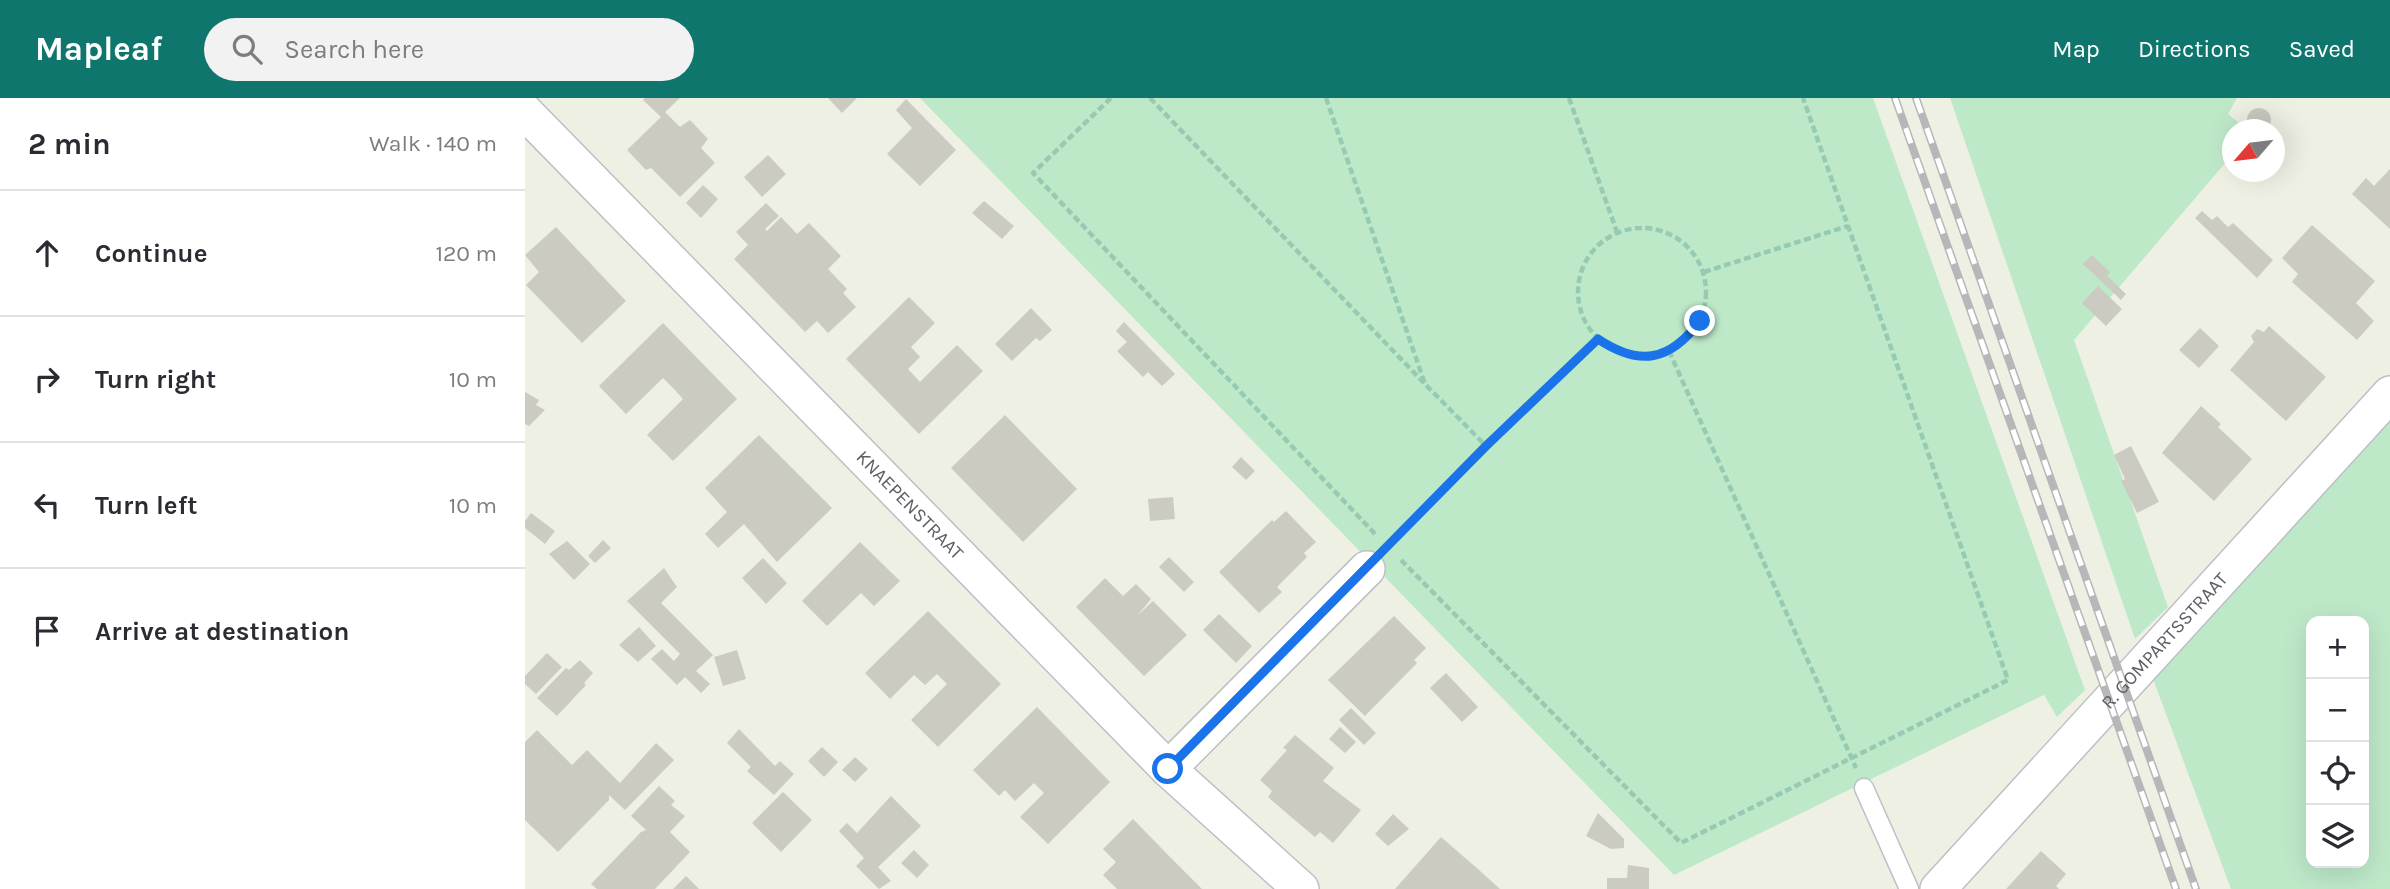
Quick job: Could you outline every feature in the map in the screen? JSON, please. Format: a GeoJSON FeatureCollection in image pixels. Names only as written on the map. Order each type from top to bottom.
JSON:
{"type":"FeatureCollection","features":[{"type":"Feature","properties":{"kind":"street","name":"KNAEPENSTRAAT"},"geometry":{"type":"LineString","coordinates":[[525,112],[1168,769],[1301,889]]}},
{"type":"Feature","properties":{"kind":"street","name":"R. GOMPARTSSTRAAT"},"geometry":{"type":"LineString","coordinates":[[1938,889],[2390,394]]}},
{"type":"Feature","properties":{"kind":"street"},"geometry":{"type":"LineString","coordinates":[[1168,769],[1377,558]]}},
{"type":"Feature","properties":{"kind":"lane"},"geometry":{"type":"LineString","coordinates":[[1864,788],[1909,889]]}},
{"type":"Feature","properties":{"kind":"path"},"geometry":{"type":"LineString","coordinates":[[1111,98],[1033,173],[1377,558],[1681,843],[2008,680],[1803,98]]}},
{"type":"Feature","properties":{"kind":"path"},"geometry":{"type":"LineString","coordinates":[[1150,98],[1486,446]]}},
{"type":"Feature","properties":{"kind":"path"},"geometry":{"type":"LineString","coordinates":[[1326,98],[1425,384]]}},
{"type":"Feature","properties":{"kind":"path"},"geometry":{"type":"LineString","coordinates":[[1569,98],[1617,232]]}},
{"type":"Feature","properties":{"kind":"path"},"geometry":{"type":"LineString","coordinates":[[1704,272],[1848,226]]}},
{"type":"Feature","properties":{"kind":"path"},"geometry":{"type":"LineString","coordinates":[[1639,227],[1674,235],[1693,251],[1704,272],[1707,302],[1700,321],[1685,341],[1669,351],[1641,357],[1617,352],[1598,339],[1583,318],[1577,294],[1584,265],[1597,246],[1617,232],[1639,227]]}},
{"type":"Feature","properties":{"kind":"path"},"geometry":{"type":"LineString","coordinates":[[1377,558],[1486,446],[1598,339]]}},
{"type":"Feature","properties":{"kind":"path"},"geometry":{"type":"LineString","coordinates":[[1669,351],[1864,788]]}},
{"type":"Feature","properties":{"kind":"green space"},"geometry":{"type":"Polygon","coordinates":[[[920,98],[1873,98],[2085,690],[2057,717],[2044,695],[1674,875],[920,98]]]}},
{"type":"Feature","properties":{"kind":"green space"},"geometry":{"type":"Polygon","coordinates":[[[1950,98],[2237,98],[2228,114],[2234,119],[2222,119],[2222,167],[2074,340],[2168,607],[2135,639],[1950,98]]]}},
{"type":"Feature","properties":{"kind":"green space"},"geometry":{"type":"Polygon","coordinates":[[[2390,414],[2390,889],[2231,889],[2153,679],[2390,414]]]}},
{"type":"Feature","properties":{"kind":"building"},"geometry":{"type":"Polygon","coordinates":[[[680,98],[665,112],[680,127],[690,120],[708,139],[701,148],[715,163],[680,197],[651,168],[646,170],[627,150],[661,117],[643,100],[680,98]]]}},
{"type":"Feature","properties":{"kind":"building"},"geometry":{"type":"Polygon","coordinates":[[[828,98],[857,98],[842,113],[828,98]]]}},
{"type":"Feature","properties":{"kind":"building"},"geometry":{"type":"Polygon","coordinates":[[[906,99],[956,150],[920,186],[887,154],[912,128],[896,110],[906,99]]]}},
{"type":"Feature","properties":{"kind":"building"},"geometry":{"type":"Polygon","coordinates":[[[2259,108],[2271,119],[2247,119],[2251,112],[2259,108]]]}},
{"type":"Feature","properties":{"kind":"building"},"geometry":{"type":"Polygon","coordinates":[[[768,155],[786,174],[762,197],[744,177],[768,155]]]}},
{"type":"Feature","properties":{"kind":"building"},"geometry":{"type":"Polygon","coordinates":[[[2390,169],[2390,229],[2352,194],[2366,178],[2374,186],[2390,169]]]}},
{"type":"Feature","properties":{"kind":"building"},"geometry":{"type":"Polygon","coordinates":[[[703,185],[718,199],[701,218],[686,203],[703,185]]]}},
{"type":"Feature","properties":{"kind":"building"},"geometry":{"type":"Polygon","coordinates":[[[984,201],[1014,226],[1002,239],[972,213],[984,201]]]}},
{"type":"Feature","properties":{"kind":"building"},"geometry":{"type":"Polygon","coordinates":[[[766,203],[779,216],[765,229],[767,231],[781,217],[797,234],[809,223],[841,256],[828,269],[847,289],[843,293],[856,307],[828,333],[817,321],[805,332],[734,259],[748,245],[736,232],[766,203]]]}},
{"type":"Feature","properties":{"kind":"building"},"geometry":{"type":"Polygon","coordinates":[[[2202,211],[2212,220],[2217,216],[2228,227],[2233,223],[2273,260],[2257,278],[2195,218],[2202,211]]]}},
{"type":"Feature","properties":{"kind":"building"},"geometry":{"type":"Polygon","coordinates":[[[2312,225],[2375,281],[2356,303],[2374,321],[2357,340],[2292,282],[2298,274],[2282,258],[2312,225]]]}},
{"type":"Feature","properties":{"kind":"building"},"geometry":{"type":"Polygon","coordinates":[[[556,227],[626,301],[582,343],[526,285],[539,272],[525,255],[556,227]]]}},
{"type":"Feature","properties":{"kind":"building"},"geometry":{"type":"Polygon","coordinates":[[[2092,255],[2110,272],[2107,276],[2126,294],[2121,300],[2083,264],[2092,255]]]}},
{"type":"Feature","properties":{"kind":"building"},"geometry":{"type":"Polygon","coordinates":[[[2098,286],[2122,309],[2106,326],[2082,303],[2098,286]]]}},
{"type":"Feature","properties":{"kind":"building"},"geometry":{"type":"Polygon","coordinates":[[[909,297],[935,323],[911,347],[920,357],[908,369],[920,382],[957,345],[983,371],[919,434],[846,359],[909,297]]]}},
{"type":"Feature","properties":{"kind":"building"},"geometry":{"type":"Polygon","coordinates":[[[1031,308],[1052,330],[1040,341],[1036,338],[1012,361],[995,344],[1031,308]]]}},
{"type":"Feature","properties":{"kind":"building"},"geometry":{"type":"Polygon","coordinates":[[[1124,322],[1175,374],[1162,386],[1148,372],[1143,377],[1117,351],[1127,342],[1116,331],[1124,322]]]}},
{"type":"Feature","properties":{"kind":"building"},"geometry":{"type":"Polygon","coordinates":[[[663,323],[737,399],[673,461],[647,435],[683,399],[673,388],[663,378],[626,414],[599,386],[663,323]]]}},
{"type":"Feature","properties":{"kind":"building"},"geometry":{"type":"Polygon","coordinates":[[[2269,326],[2326,377],[2286,421],[2230,370],[2254,342],[2251,336],[2257,329],[2264,332],[2269,326]]]}},
{"type":"Feature","properties":{"kind":"building"},"geometry":{"type":"Polygon","coordinates":[[[2200,328],[2219,346],[2199,368],[2179,350],[2200,328]]]}},
{"type":"Feature","properties":{"kind":"building"},"geometry":{"type":"Polygon","coordinates":[[[525,392],[539,400],[536,405],[545,410],[529,426],[525,424],[525,392]]]}},
{"type":"Feature","properties":{"kind":"building"},"geometry":{"type":"Polygon","coordinates":[[[2201,406],[2221,424],[2218,427],[2252,459],[2214,501],[2162,453],[2201,406]]]}},
{"type":"Feature","properties":{"kind":"building"},"geometry":{"type":"Polygon","coordinates":[[[1005,415],[1077,489],[1023,542],[951,468],[1005,415]]]}},
{"type":"Feature","properties":{"kind":"building"},"geometry":{"type":"Polygon","coordinates":[[[759,435],[832,508],[777,562],[744,524],[718,548],[705,534],[727,512],[705,488],[759,435]]]}},
{"type":"Feature","properties":{"kind":"building"},"geometry":{"type":"Polygon","coordinates":[[[2131,446],[2159,502],[2137,513],[2121,481],[2125,479],[2114,455],[2131,446]]]}},
{"type":"Feature","properties":{"kind":"building"},"geometry":{"type":"Polygon","coordinates":[[[1241,457],[1255,471],[1246,480],[1232,467],[1241,457]]]}},
{"type":"Feature","properties":{"kind":"building"},"geometry":{"type":"Polygon","coordinates":[[[1173,497],[1175,519],[1150,521],[1148,499],[1173,497]]]}},
{"type":"Feature","properties":{"kind":"building"},"geometry":{"type":"Polygon","coordinates":[[[1286,511],[1316,542],[1304,553],[1307,557],[1277,587],[1282,592],[1259,613],[1219,572],[1272,520],[1274,522],[1286,511]]]}},
{"type":"Feature","properties":{"kind":"building"},"geometry":{"type":"Polygon","coordinates":[[[531,513],[555,531],[545,544],[525,528],[525,521],[531,513]]]}},
{"type":"Feature","properties":{"kind":"building"},"geometry":{"type":"Polygon","coordinates":[[[603,540],[611,548],[595,563],[588,556],[603,540]]]}},
{"type":"Feature","properties":{"kind":"building"},"geometry":{"type":"Polygon","coordinates":[[[567,541],[590,564],[574,580],[549,554],[567,541]]]}},
{"type":"Feature","properties":{"kind":"building"},"geometry":{"type":"Polygon","coordinates":[[[860,542],[900,581],[874,606],[861,593],[827,626],[802,601],[860,542]]]}},
{"type":"Feature","properties":{"kind":"building"},"geometry":{"type":"Polygon","coordinates":[[[1169,557],[1194,582],[1184,592],[1159,567],[1169,557]]]}},
{"type":"Feature","properties":{"kind":"building"},"geometry":{"type":"Polygon","coordinates":[[[763,558],[787,583],[766,604],[742,578],[763,558]]]}},
{"type":"Feature","properties":{"kind":"building"},"geometry":{"type":"Polygon","coordinates":[[[664,568],[677,587],[661,603],[713,655],[696,671],[710,684],[701,693],[685,677],[677,685],[651,659],[662,649],[674,661],[680,654],[627,601],[664,568]]]}},
{"type":"Feature","properties":{"kind":"building"},"geometry":{"type":"Polygon","coordinates":[[[1105,578],[1123,596],[1136,584],[1151,599],[1138,615],[1153,601],[1187,635],[1144,676],[1076,607],[1105,578]]]}},
{"type":"Feature","properties":{"kind":"building"},"geometry":{"type":"Polygon","coordinates":[[[928,611],[1001,684],[938,747],[911,720],[947,684],[937,674],[925,685],[914,675],[890,699],[865,673],[928,611]]]}},
{"type":"Feature","properties":{"kind":"building"},"geometry":{"type":"Polygon","coordinates":[[[1219,614],[1252,646],[1236,663],[1203,630],[1219,614]]]}},
{"type":"Feature","properties":{"kind":"building"},"geometry":{"type":"Polygon","coordinates":[[[1394,616],[1426,648],[1414,660],[1417,663],[1365,716],[1328,680],[1394,616]]]}},
{"type":"Feature","properties":{"kind":"building"},"geometry":{"type":"Polygon","coordinates":[[[639,627],[656,646],[638,662],[619,645],[639,627]]]}},
{"type":"Feature","properties":{"kind":"building"},"geometry":{"type":"Polygon","coordinates":[[[737,650],[746,679],[723,686],[714,657],[737,650]]]}},
{"type":"Feature","properties":{"kind":"building"},"geometry":{"type":"Polygon","coordinates":[[[547,653],[562,667],[536,694],[525,684],[525,676],[547,653]]]}},
{"type":"Feature","properties":{"kind":"building"},"geometry":{"type":"Polygon","coordinates":[[[580,660],[593,673],[584,683],[586,685],[557,716],[537,698],[566,668],[569,670],[580,660]]]}},
{"type":"Feature","properties":{"kind":"building"},"geometry":{"type":"Polygon","coordinates":[[[1446,673],[1478,707],[1462,722],[1430,688],[1446,673]]]}},
{"type":"Feature","properties":{"kind":"building"},"geometry":{"type":"Polygon","coordinates":[[[1037,707],[1110,782],[1048,844],[1020,817],[1044,793],[1034,783],[1015,801],[1005,790],[999,796],[973,770],[1037,707]]]}},
{"type":"Feature","properties":{"kind":"building"},"geometry":{"type":"Polygon","coordinates":[[[1351,708],[1376,733],[1364,745],[1339,720],[1351,708]]]}},
{"type":"Feature","properties":{"kind":"building"},"geometry":{"type":"Polygon","coordinates":[[[1340,727],[1356,742],[1345,753],[1329,739],[1340,727]]]}},
{"type":"Feature","properties":{"kind":"building"},"geometry":{"type":"Polygon","coordinates":[[[739,729],[775,766],[780,761],[794,774],[774,795],[747,771],[751,767],[727,743],[739,729]]]}},
{"type":"Feature","properties":{"kind":"building"},"geometry":{"type":"Polygon","coordinates":[[[537,730],[572,765],[587,750],[620,783],[656,743],[674,760],[625,810],[609,795],[609,800],[558,852],[525,820],[525,742],[537,730]]]}},
{"type":"Feature","properties":{"kind":"building"},"geometry":{"type":"Polygon","coordinates":[[[1295,735],[1334,768],[1323,781],[1361,810],[1333,843],[1320,832],[1315,837],[1290,816],[1268,797],[1272,791],[1260,780],[1287,750],[1283,748],[1295,735]]]}},
{"type":"Feature","properties":{"kind":"building"},"geometry":{"type":"Polygon","coordinates":[[[822,747],[838,762],[824,777],[808,761],[822,747]]]}},
{"type":"Feature","properties":{"kind":"building"},"geometry":{"type":"Polygon","coordinates":[[[855,757],[868,769],[855,782],[842,770],[855,757]]]}},
{"type":"Feature","properties":{"kind":"building"},"geometry":{"type":"Polygon","coordinates":[[[659,786],[675,801],[671,805],[685,816],[670,832],[690,852],[655,889],[597,889],[591,884],[646,830],[631,816],[659,786]]]}},
{"type":"Feature","properties":{"kind":"building"},"geometry":{"type":"Polygon","coordinates":[[[783,792],[812,820],[781,852],[752,823],[783,792]]]}},
{"type":"Feature","properties":{"kind":"building"},"geometry":{"type":"Polygon","coordinates":[[[891,796],[921,826],[878,867],[891,881],[879,889],[856,866],[864,858],[839,831],[847,823],[857,833],[891,796]]]}},
{"type":"Feature","properties":{"kind":"building"},"geometry":{"type":"Polygon","coordinates":[[[1598,813],[1624,839],[1624,848],[1611,849],[1586,836],[1598,813]]]}},
{"type":"Feature","properties":{"kind":"building"},"geometry":{"type":"Polygon","coordinates":[[[1393,814],[1409,829],[1388,846],[1375,834],[1393,814]]]}},
{"type":"Feature","properties":{"kind":"building"},"geometry":{"type":"Polygon","coordinates":[[[1133,819],[1202,889],[1117,889],[1103,875],[1116,862],[1103,849],[1133,819]]]}},
{"type":"Feature","properties":{"kind":"building"},"geometry":{"type":"Polygon","coordinates":[[[1441,837],[1479,870],[1500,889],[1395,889],[1441,837]]]}},
{"type":"Feature","properties":{"kind":"building"},"geometry":{"type":"Polygon","coordinates":[[[914,850],[929,865],[917,878],[901,863],[914,850]]]}},
{"type":"Feature","properties":{"kind":"building"},"geometry":{"type":"Polygon","coordinates":[[[2041,851],[2066,874],[2056,886],[2059,889],[2006,889],[2041,851]]]}},
{"type":"Feature","properties":{"kind":"building"},"geometry":{"type":"Polygon","coordinates":[[[1628,865],[1649,868],[1649,889],[1607,889],[1607,878],[1627,878],[1628,865]]]}},
{"type":"Feature","properties":{"kind":"building"},"geometry":{"type":"Polygon","coordinates":[[[686,876],[699,889],[673,889],[686,876]]]}},
{"type":"Feature","properties":{"kind":"railway"},"geometry":{"type":"LineString","coordinates":[[1895,98],[2176,889]]}},
{"type":"Feature","properties":{"kind":"railway"},"geometry":{"type":"LineString","coordinates":[[1916,98],[2196,889]]}},
{"type":"Feature","properties":{"kind":"route"},"geometry":{"type":"LineString","coordinates":[[1168,769],[1486,446],[1598,339],[1617,352],[1641,357],[1661,354],[1685,341],[1700,321]]}}]}
